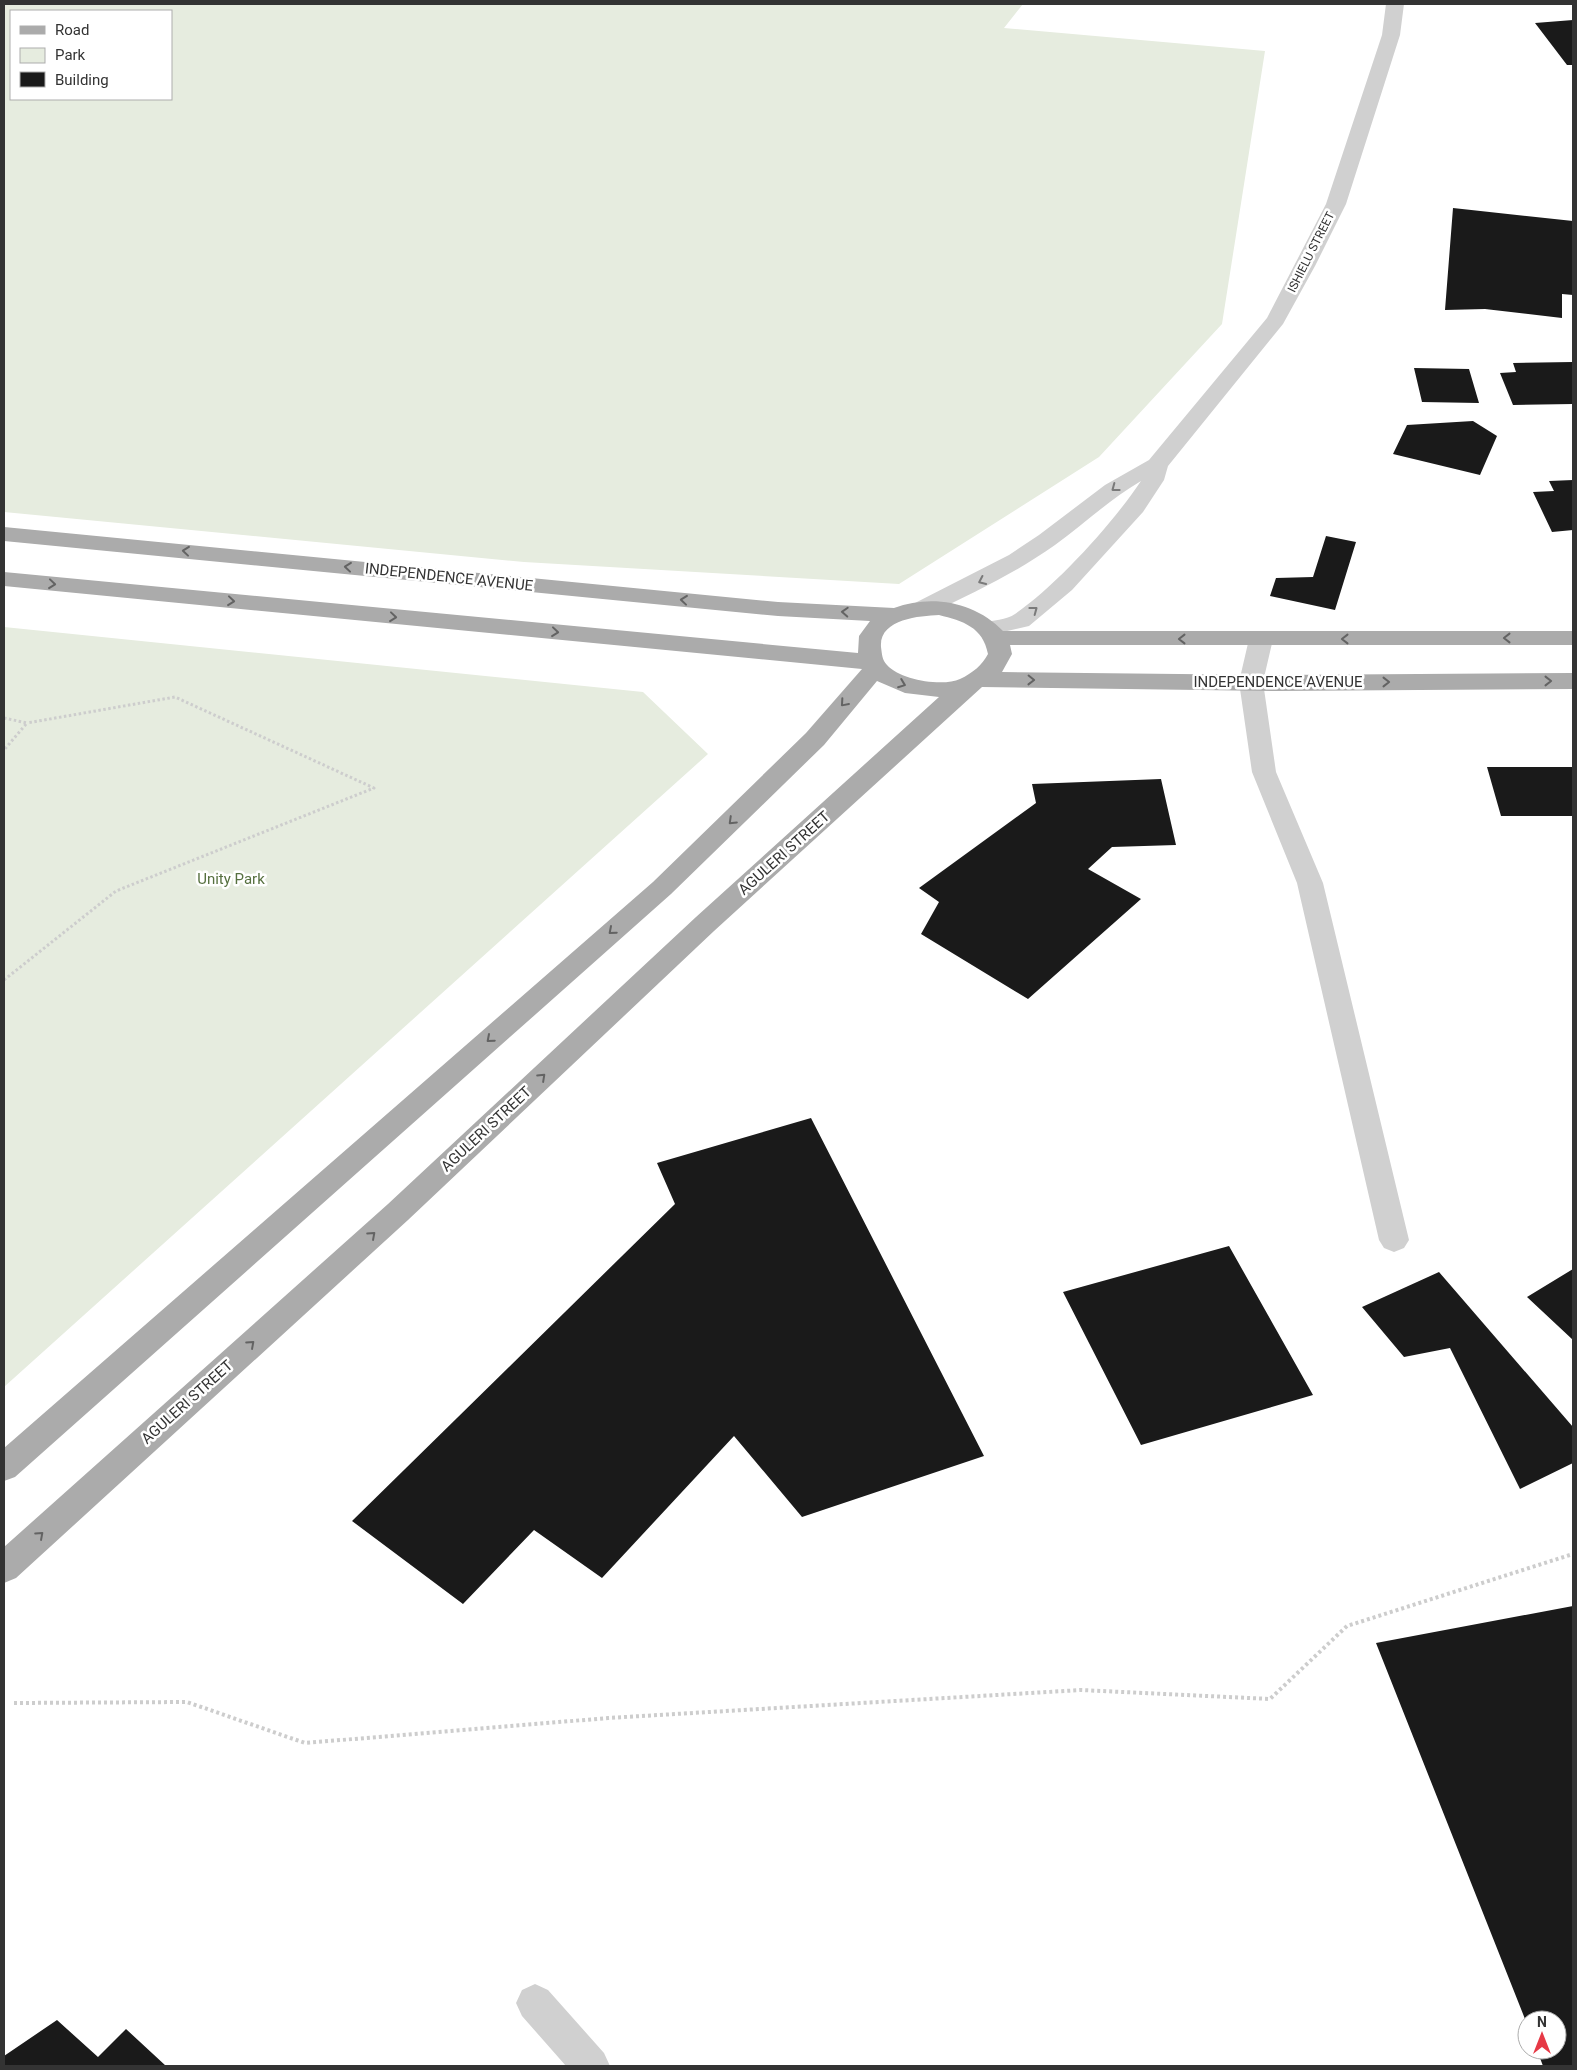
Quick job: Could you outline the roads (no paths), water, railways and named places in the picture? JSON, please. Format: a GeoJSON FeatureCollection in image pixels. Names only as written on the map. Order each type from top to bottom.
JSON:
{"type":"FeatureCollection","features":[{"type":"Feature","properties":{"kind":"main road","name":"INDEPENDENCE AVENUE"},"geometry":{"type":"LineString","coordinates":[[4,534],[778,609],[894,615],[923,608],[943,608],[961,612],[978,619],[994,633]]}},
{"type":"Feature","properties":{"kind":"main road","name":"INDEPENDENCE AVENUE"},"geometry":{"type":"LineString","coordinates":[[4,579],[875,665]]}},
{"type":"Feature","properties":{"kind":"main road","name":"INDEPENDENCE AVENUE"},"geometry":{"type":"LineString","coordinates":[[894,615],[876,627],[870,636],[869,653],[875,665],[893,680],[916,689],[942,691],[974,683],[1573,681]]}},
{"type":"Feature","properties":{"kind":"main road"},"geometry":{"type":"LineString","coordinates":[[974,683],[992,670],[998,660],[1000,649],[994,633],[1261,639],[1573,638]]}},
{"type":"Feature","properties":{"kind":"main road"},"geometry":{"type":"LineString","coordinates":[[4,1467],[662,888],[815,739],[875,665]]}},
{"type":"Feature","properties":{"kind":"main road","name":"AGULERI STREET"},"geometry":{"type":"LineString","coordinates":[[4,1568],[398,1212],[706,924],[974,683]]}},
{"type":"Feature","properties":{"kind":"street","name":"ISHIELU STREET"},"geometry":{"type":"LineString","coordinates":[[1157,465],[1276,320],[1305,266],[1336,204],[1391,35],[1395,4]]}},
{"type":"Feature","properties":{"kind":"street"},"geometry":{"type":"LineString","coordinates":[[923,608],[994,575],[1047,540],[1124,482],[1157,465]]}},
{"type":"Feature","properties":{"kind":"street"},"geometry":{"type":"LineString","coordinates":[[994,633],[1021,621],[1064,585],[1135,507],[1153,480],[1157,465]]}},
{"type":"Feature","properties":{"kind":"street"},"geometry":{"type":"LineString","coordinates":[[1261,639],[1251,682],[1264,772],[1310,883],[1394,1240]]}},
{"type":"Feature","properties":{"kind":"street"},"geometry":{"type":"LineString","coordinates":[[535,2003],[591,2066]]}},
{"type":"Feature","properties":{"kind":"park label","name":"Unity Park"},"geometry":{"type":"Point","coordinates":[231,879]}}]}
